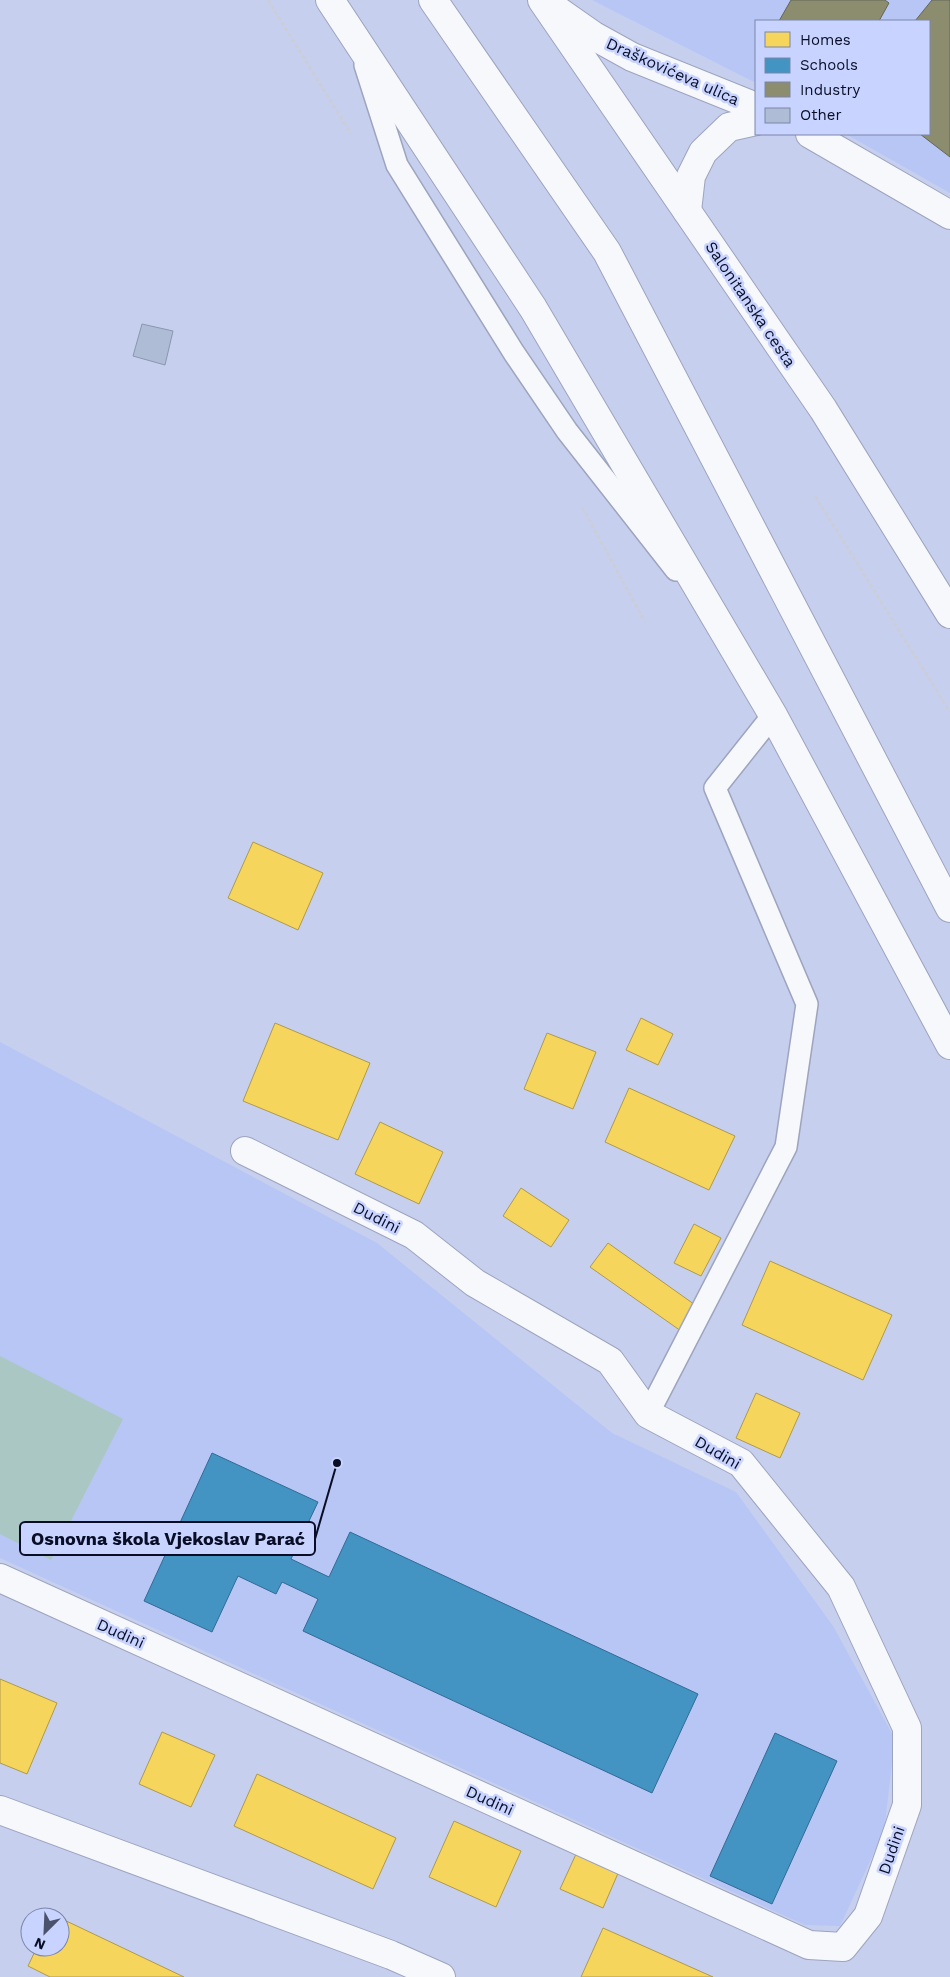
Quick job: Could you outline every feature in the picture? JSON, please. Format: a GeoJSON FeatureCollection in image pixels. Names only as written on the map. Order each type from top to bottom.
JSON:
{"type":"FeatureCollection","features":[{"type":"Feature","properties":{"kind":"main road"},"geometry":{"type":"LineString","coordinates":[[330,0],[357,38],[533,308],[773,716],[950,1045]]}},
{"type":"Feature","properties":{"kind":"main road"},"geometry":{"type":"LineString","coordinates":[[433,0],[607,252],[950,908]]}},
{"type":"Feature","properties":{"kind":"main road","name":"Draškovićeva ulica"},"geometry":{"type":"LineString","coordinates":[[542,0],[594,36],[632,57],[755,107]]}},
{"type":"Feature","properties":{"kind":"main road","name":"Salonitanska cesta"},"geometry":{"type":"LineString","coordinates":[[542,0],[823,409],[950,614]]}},
{"type":"Feature","properties":{"kind":"main road","name":"Draškovićeva ulica"},"geometry":{"type":"LineString","coordinates":[[687,211],[691,176],[704,152],[729,127],[755,121]]}},
{"type":"Feature","properties":{"kind":"main road"},"geometry":{"type":"LineString","coordinates":[[812,135],[950,215]]}},
{"type":"Feature","properties":{"kind":"main road","name":"Dudini"},"geometry":{"type":"LineString","coordinates":[[0,1578],[809,1945],[843,1948],[868,1916],[907,1805],[907,1728],[841,1587],[741,1463],[648,1414],[610,1361],[475,1283],[414,1235],[245,1151]]}},
{"type":"Feature","properties":{"kind":"main road"},"geometry":{"type":"LineString","coordinates":[[0,1810],[391,1956],[441,1977]]}},
{"type":"Feature","properties":{"kind":"lane"},"geometry":{"type":"LineString","coordinates":[[357,38],[397,165],[514,352],[567,432],[723,630]]}},
{"type":"Feature","properties":{"kind":"lane"},"geometry":{"type":"LineString","coordinates":[[648,1414],[786,1147],[807,1004],[715,788],[773,716]]}},
{"type":"Feature","properties":{"kind":"path"},"geometry":{"type":"LineString","coordinates":[[815,496],[950,712]]}},
{"type":"Feature","properties":{"kind":"shaded area"},"geometry":{"type":"Polygon","coordinates":[[[592,0],[950,0],[950,193],[848,135],[930,135],[930,20],[755,20],[755,82],[592,0]]]}},
{"type":"Feature","properties":{"kind":"shaded area"},"geometry":{"type":"Polygon","coordinates":[[[0,1042],[377,1243],[612,1433],[736,1492],[833,1626],[895,1739],[884,1831],[840,1926],[805,1925],[0,1558],[0,1042]]]}},
{"type":"Feature","properties":{"kind":"green space"},"geometry":{"type":"Polygon","coordinates":[[[0,1356],[123,1419],[51,1560],[0,1534],[0,1356]]]}},
{"type":"Feature","properties":{"kind":"building: Homes"},"geometry":{"type":"Polygon","coordinates":[[[253,842],[323,873],[298,930],[228,898],[253,842]]]}},
{"type":"Feature","properties":{"kind":"building: Homes"},"geometry":{"type":"Polygon","coordinates":[[[641,1018],[673,1034],[658,1065],[626,1050],[641,1018]]]}},
{"type":"Feature","properties":{"kind":"building: Homes"},"geometry":{"type":"Polygon","coordinates":[[[275,1023],[370,1063],[338,1140],[243,1101],[275,1023]]]}},
{"type":"Feature","properties":{"kind":"building: Homes"},"geometry":{"type":"Polygon","coordinates":[[[547,1033],[596,1052],[573,1109],[524,1089],[547,1033]]]}},
{"type":"Feature","properties":{"kind":"building: Homes"},"geometry":{"type":"Polygon","coordinates":[[[629,1088],[735,1136],[709,1190],[605,1142],[629,1088]]]}},
{"type":"Feature","properties":{"kind":"building: Homes"},"geometry":{"type":"Polygon","coordinates":[[[380,1122],[443,1152],[419,1204],[355,1174],[380,1122]]]}},
{"type":"Feature","properties":{"kind":"building: Homes"},"geometry":{"type":"Polygon","coordinates":[[[521,1188],[569,1220],[551,1247],[503,1216],[521,1188]]]}},
{"type":"Feature","properties":{"kind":"building: Homes"},"geometry":{"type":"Polygon","coordinates":[[[694,1224],[721,1238],[701,1276],[674,1263],[694,1224]]]}},
{"type":"Feature","properties":{"kind":"building: Homes"},"geometry":{"type":"Polygon","coordinates":[[[608,1243],[698,1307],[681,1331],[590,1267],[608,1243]]]}},
{"type":"Feature","properties":{"kind":"building: Homes"},"geometry":{"type":"Polygon","coordinates":[[[770,1261],[892,1315],[863,1380],[742,1325],[770,1261]]]}},
{"type":"Feature","properties":{"kind":"building: Homes"},"geometry":{"type":"Polygon","coordinates":[[[756,1393],[800,1413],[780,1458],[736,1438],[756,1393]]]}},
{"type":"Feature","properties":{"kind":"building: Homes"},"geometry":{"type":"Polygon","coordinates":[[[0,1679],[57,1703],[27,1774],[0,1763],[0,1679]]]}},
{"type":"Feature","properties":{"kind":"building: Homes"},"geometry":{"type":"Polygon","coordinates":[[[162,1732],[215,1755],[191,1807],[139,1784],[162,1732]]]}},
{"type":"Feature","properties":{"kind":"building: Homes"},"geometry":{"type":"Polygon","coordinates":[[[257,1774],[396,1838],[373,1889],[234,1826],[257,1774]]]}},
{"type":"Feature","properties":{"kind":"building: Homes"},"geometry":{"type":"Polygon","coordinates":[[[454,1821],[521,1851],[496,1907],[429,1877],[454,1821]]]}},
{"type":"Feature","properties":{"kind":"building: Homes"},"geometry":{"type":"Polygon","coordinates":[[[577,1852],[619,1871],[603,1908],[560,1889],[577,1852]]]}},
{"type":"Feature","properties":{"kind":"building: Homes"},"geometry":{"type":"Polygon","coordinates":[[[70,1923],[184,1977],[50,1977],[28,1966],[32,1957],[70,1957],[70,1923]]]}},
{"type":"Feature","properties":{"kind":"building: Homes"},"geometry":{"type":"Polygon","coordinates":[[[603,1928],[713,1977],[581,1977],[603,1928]]]}},
{"type":"Feature","properties":{"kind":"building: Schools"},"geometry":{"type":"Polygon","coordinates":[[[212,1453],[318,1502],[291,1559],[329,1577],[350,1532],[698,1694],[652,1793],[303,1631],[318,1599],[282,1582],[276,1594],[238,1576],[212,1632],[144,1601],[212,1453]]]}},
{"type":"Feature","properties":{"kind":"building: Schools"},"geometry":{"type":"Polygon","coordinates":[[[775,1733],[837,1761],[772,1904],[710,1876],[775,1733]]]}},
{"type":"Feature","properties":{"kind":"building: Industry"},"geometry":{"type":"Polygon","coordinates":[[[791,0],[885,0],[889,3],[880,20],[780,20],[791,0]]]}},
{"type":"Feature","properties":{"kind":"building: Industry"},"geometry":{"type":"Polygon","coordinates":[[[932,0],[950,0],[950,157],[921,135],[930,135],[930,20],[916,20],[932,0]]]}},
{"type":"Feature","properties":{"kind":"building: Other"},"geometry":{"type":"Polygon","coordinates":[[[142,324],[173,331],[165,365],[133,356],[142,324]]]}},
{"type":"Feature","properties":{"kind":"place","name":"Osnovna škola Vjekoslav Parać"},"geometry":{"type":"Point","coordinates":[337,1463]}}]}
